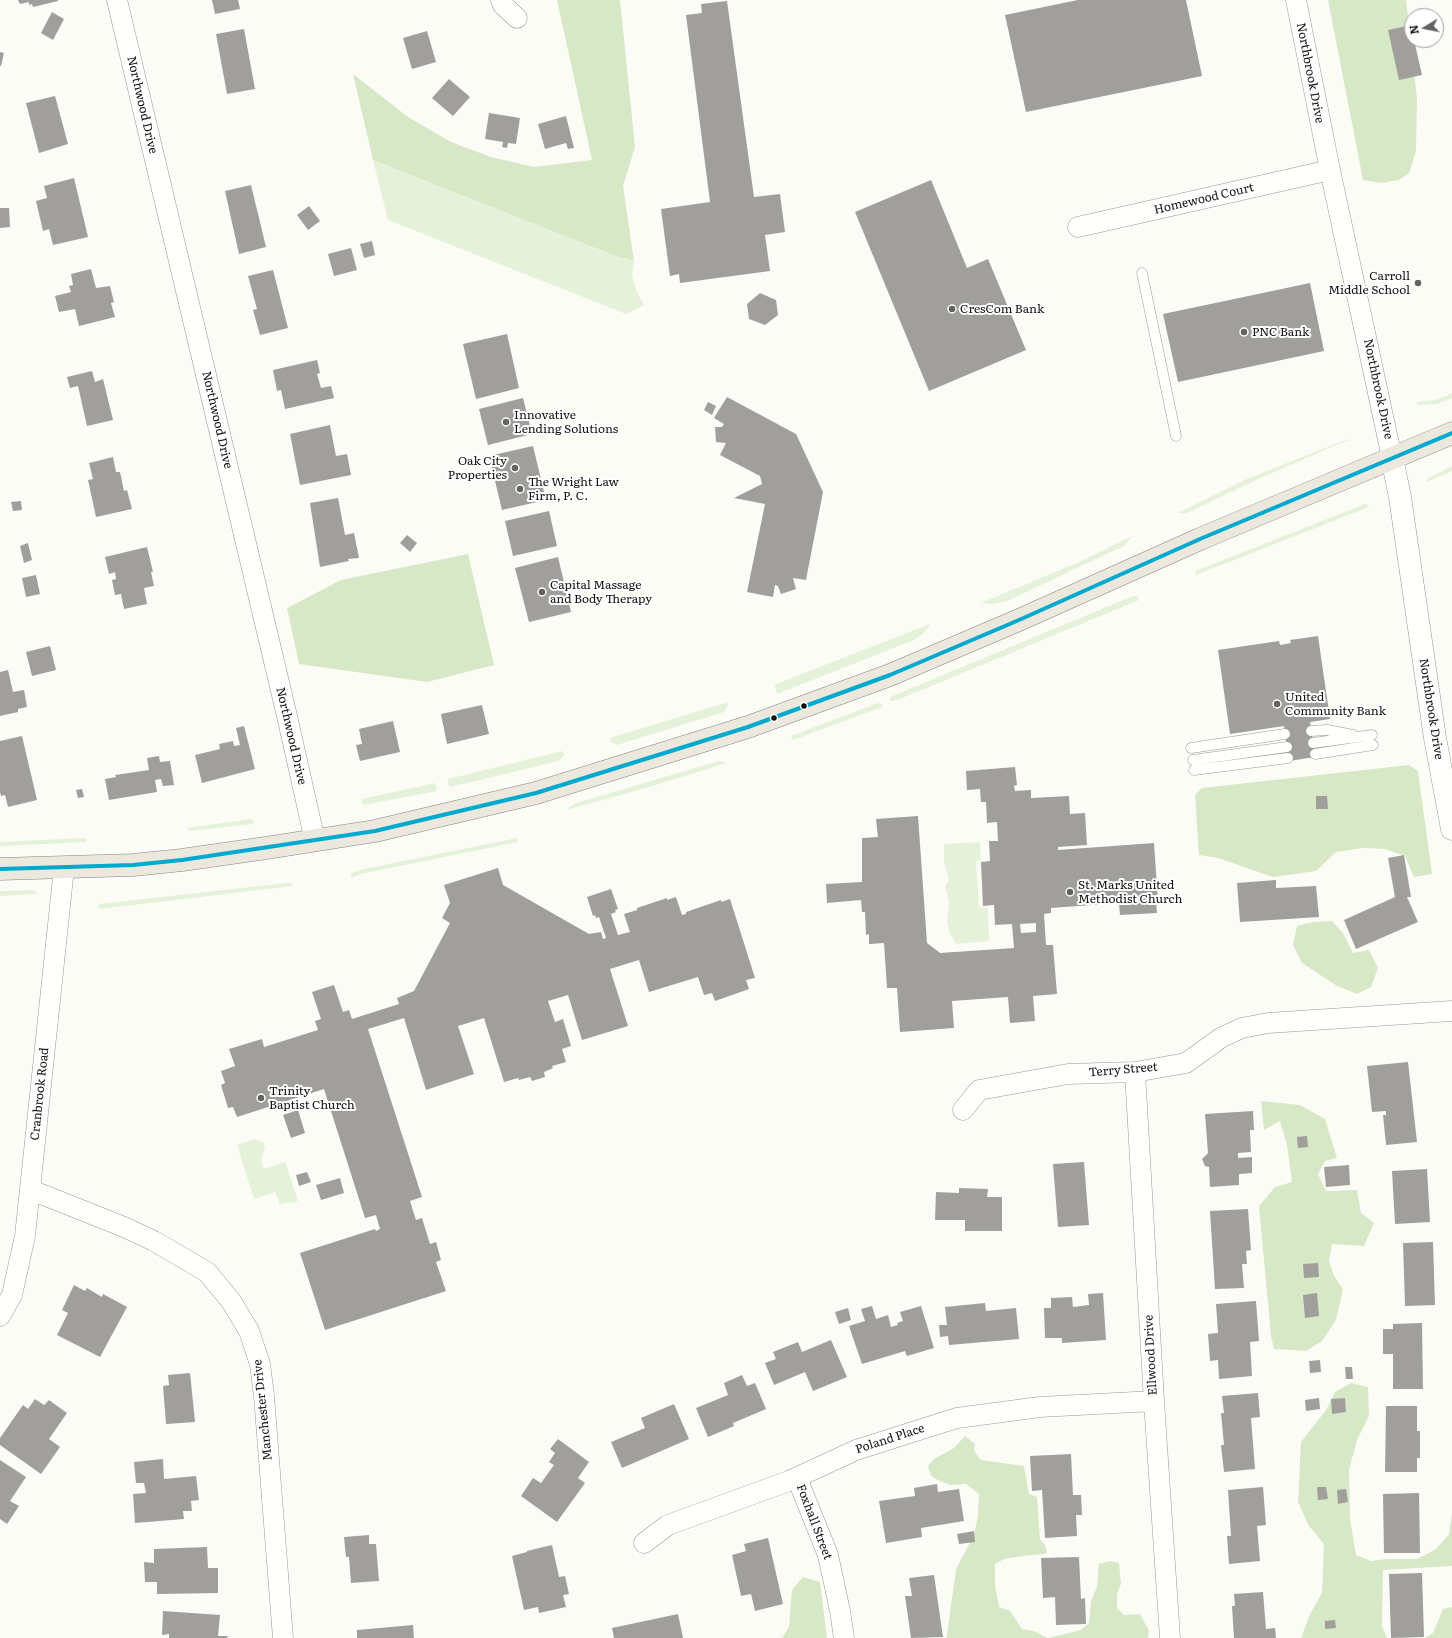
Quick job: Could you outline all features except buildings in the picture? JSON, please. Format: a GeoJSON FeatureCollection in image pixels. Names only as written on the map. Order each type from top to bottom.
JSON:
{"type":"FeatureCollection","features":[{"type":"Feature","properties":{"kind":"main road"},"geometry":{"type":"LineString","coordinates":[[0,869],[113,866],[168,861],[315,841],[375,831],[536,793],[778,717],[926,661],[1200,538],[1452,432]]}},
{"type":"Feature","properties":{"kind":"street","name":"Northwood Drive"},"geometry":{"type":"LineString","coordinates":[[118,0],[287,716],[315,841]]}},
{"type":"Feature","properties":{"kind":"street"},"geometry":{"type":"LineString","coordinates":[[501,0],[517,18]]}},
{"type":"Feature","properties":{"kind":"street","name":"Northbrook Drive"},"geometry":{"type":"LineString","coordinates":[[1296,0],[1330,170],[1400,497],[1435,738],[1452,829]]}},
{"type":"Feature","properties":{"kind":"street","name":"Homewood Court"},"geometry":{"type":"LineString","coordinates":[[1078,227],[1330,170]]}},
{"type":"Feature","properties":{"kind":"street","name":"Cranbrook Road"},"geometry":{"type":"LineString","coordinates":[[0,1316],[12,1295],[25,1236],[64,868]]}},
{"type":"Feature","properties":{"kind":"street","name":"Terry Street"},"geometry":{"type":"LineString","coordinates":[[963,1110],[979,1090],[1068,1074],[1135,1072],[1186,1063],[1222,1037],[1242,1028],[1268,1023],[1452,1011]]}},
{"type":"Feature","properties":{"kind":"street","name":"Ellwood Drive"},"geometry":{"type":"LineString","coordinates":[[1135,1072],[1154,1401],[1170,1638]]}},
{"type":"Feature","properties":{"kind":"street","name":"Manchester Drive"},"geometry":{"type":"LineString","coordinates":[[31,1190],[124,1227],[207,1272],[231,1301],[249,1331],[260,1364],[264,1396],[283,1638]]}},
{"type":"Feature","properties":{"kind":"street","name":"Poland Place"},"geometry":{"type":"LineString","coordinates":[[644,1543],[668,1525],[797,1478],[856,1450],[957,1418],[1040,1407],[1154,1401]]}},
{"type":"Feature","properties":{"kind":"street","name":"Foxhall Street"},"geometry":{"type":"LineString","coordinates":[[797,1478],[828,1555],[844,1638]]}},
{"type":"Feature","properties":{"kind":"lane"},"geometry":{"type":"LineString","coordinates":[[1142,273],[1176,436]]}},
{"type":"Feature","properties":{"kind":"lane"},"geometry":{"type":"LineString","coordinates":[[1311,731],[1327,730],[1361,736],[1372,740],[1315,754]]}},
{"type":"Feature","properties":{"kind":"lane"},"geometry":{"type":"LineString","coordinates":[[1191,748],[1285,734]]}},
{"type":"Feature","properties":{"kind":"lane"},"geometry":{"type":"LineString","coordinates":[[1313,743],[1361,736]]}},
{"type":"Feature","properties":{"kind":"lane"},"geometry":{"type":"LineString","coordinates":[[1287,747],[1193,765],[1288,758]]}},
{"type":"Feature","properties":{"kind":"green space"},"geometry":{"type":"Polygon","coordinates":[[[557,0],[620,0],[635,147],[623,186],[634,261],[613,255],[373,160],[353,74],[408,117],[451,142],[491,157],[534,167],[592,160],[557,0]]]}},
{"type":"Feature","properties":{"kind":"green space"},"geometry":{"type":"Polygon","coordinates":[[[1328,0],[1406,0],[1407,8],[1404,8],[1404,48],[1411,48],[1417,98],[1416,151],[1409,173],[1399,180],[1381,183],[1363,180],[1328,0]]]}},
{"type":"Feature","properties":{"kind":"green space"},"geometry":{"type":"Polygon","coordinates":[[[373,160],[613,255],[634,261],[632,275],[636,290],[644,305],[626,314],[388,220],[373,160]]]}},
{"type":"Feature","properties":{"kind":"green space"},"geometry":{"type":"Polygon","coordinates":[[[1452,393],[1452,398],[1438,404],[1417,405],[1417,402],[1436,400],[1452,393]]]}},
{"type":"Feature","properties":{"kind":"green space"},"geometry":{"type":"Polygon","coordinates":[[[1348,439],[1351,441],[1348,440],[1254,481],[1187,513],[1178,513],[1249,478],[1348,439]]]}},
{"type":"Feature","properties":{"kind":"green space"},"geometry":{"type":"Polygon","coordinates":[[[1452,466],[1452,471],[1427,482],[1427,479],[1452,466]]]}},
{"type":"Feature","properties":{"kind":"green space"},"geometry":{"type":"Polygon","coordinates":[[[1365,504],[1369,507],[1196,575],[1195,571],[1365,504]]]}},
{"type":"Feature","properties":{"kind":"green space"},"geometry":{"type":"Polygon","coordinates":[[[1132,536],[1124,546],[1007,601],[991,604],[981,603],[1081,561],[1132,536]]]}},
{"type":"Feature","properties":{"kind":"green space"},"geometry":{"type":"Polygon","coordinates":[[[468,554],[494,665],[427,682],[299,664],[287,608],[341,580],[468,554]]]}},
{"type":"Feature","properties":{"kind":"green space"},"geometry":{"type":"Polygon","coordinates":[[[1133,596],[1137,596],[1139,600],[895,701],[890,701],[890,697],[1133,596]]]}},
{"type":"Feature","properties":{"kind":"green space"},"geometry":{"type":"Polygon","coordinates":[[[930,624],[930,626],[920,636],[914,640],[777,694],[776,684],[930,624]]]}},
{"type":"Feature","properties":{"kind":"green space"},"geometry":{"type":"Polygon","coordinates":[[[728,702],[724,712],[617,745],[611,742],[610,738],[728,702]]]}},
{"type":"Feature","properties":{"kind":"green space"},"geometry":{"type":"Polygon","coordinates":[[[878,703],[883,705],[882,707],[793,740],[791,736],[878,703]]]}},
{"type":"Feature","properties":{"kind":"green space"},"geometry":{"type":"Polygon","coordinates":[[[562,751],[565,755],[558,761],[451,787],[448,784],[448,779],[562,751]]]}},
{"type":"Feature","properties":{"kind":"green space"},"geometry":{"type":"Polygon","coordinates":[[[719,761],[727,763],[567,810],[576,803],[719,761]]]}},
{"type":"Feature","properties":{"kind":"green space"},"geometry":{"type":"Polygon","coordinates":[[[1409,765],[1418,771],[1432,874],[1414,877],[1405,856],[1385,849],[1363,848],[1336,852],[1316,871],[1273,877],[1218,858],[1199,855],[1195,795],[1202,788],[1409,765]]]}},
{"type":"Feature","properties":{"kind":"green space"},"geometry":{"type":"Polygon","coordinates":[[[435,783],[437,791],[364,805],[362,803],[362,799],[435,783]]]}},
{"type":"Feature","properties":{"kind":"green space"},"geometry":{"type":"Polygon","coordinates":[[[251,819],[254,821],[253,824],[190,831],[187,828],[251,819]]]}},
{"type":"Feature","properties":{"kind":"green space"},"geometry":{"type":"Polygon","coordinates":[[[85,838],[87,842],[0,846],[0,842],[85,838]]]}},
{"type":"Feature","properties":{"kind":"green space"},"geometry":{"type":"Polygon","coordinates":[[[517,838],[518,842],[360,874],[352,878],[350,874],[359,870],[517,838]]]}},
{"type":"Feature","properties":{"kind":"green space"},"geometry":{"type":"Polygon","coordinates":[[[980,842],[981,860],[976,861],[979,907],[988,908],[989,941],[956,944],[949,931],[947,923],[949,901],[945,886],[949,880],[944,862],[944,844],[980,842]]]}},
{"type":"Feature","properties":{"kind":"green space"},"geometry":{"type":"Polygon","coordinates":[[[292,883],[293,886],[99,909],[99,904],[292,883]]]}},
{"type":"Feature","properties":{"kind":"green space"},"geometry":{"type":"Polygon","coordinates":[[[0,891],[35,891],[37,894],[0,896],[0,891]]]}},
{"type":"Feature","properties":{"kind":"green space"},"geometry":{"type":"Polygon","coordinates":[[[1332,921],[1343,933],[1353,953],[1369,950],[1378,968],[1371,987],[1357,994],[1337,986],[1302,963],[1293,945],[1297,926],[1313,922],[1332,921]]]}},
{"type":"Feature","properties":{"kind":"green space"},"geometry":{"type":"Polygon","coordinates":[[[1261,1101],[1300,1105],[1325,1119],[1337,1158],[1325,1161],[1318,1174],[1326,1191],[1357,1190],[1361,1213],[1374,1223],[1364,1246],[1332,1244],[1329,1261],[1334,1276],[1343,1289],[1336,1320],[1322,1341],[1306,1351],[1274,1349],[1271,1336],[1259,1206],[1275,1187],[1292,1182],[1287,1145],[1280,1121],[1264,1130],[1261,1101]]]}},
{"type":"Feature","properties":{"kind":"green space"},"geometry":{"type":"Polygon","coordinates":[[[254,1139],[263,1142],[265,1147],[261,1162],[264,1169],[285,1162],[298,1200],[295,1203],[288,1202],[280,1205],[275,1192],[254,1199],[237,1145],[254,1139]]]}},
{"type":"Feature","properties":{"kind":"green space"},"geometry":{"type":"Polygon","coordinates":[[[1351,1383],[1368,1387],[1369,1416],[1357,1440],[1349,1470],[1350,1519],[1356,1555],[1371,1561],[1386,1559],[1417,1559],[1436,1549],[1449,1534],[1452,1513],[1452,1566],[1383,1570],[1382,1626],[1387,1638],[1301,1638],[1310,1614],[1322,1593],[1324,1544],[1309,1526],[1298,1502],[1301,1442],[1326,1410],[1335,1392],[1351,1383]]]}},
{"type":"Feature","properties":{"kind":"green space"},"geometry":{"type":"Polygon","coordinates":[[[965,1436],[975,1444],[974,1451],[981,1460],[1024,1466],[1029,1494],[1037,1497],[1040,1539],[1045,1545],[1047,1552],[1045,1554],[1004,1559],[995,1564],[995,1586],[999,1607],[1010,1611],[1022,1629],[1034,1631],[1048,1638],[946,1638],[956,1569],[974,1535],[978,1515],[979,1494],[966,1484],[950,1485],[938,1480],[931,1476],[928,1466],[934,1459],[954,1448],[965,1436]]]}},
{"type":"Feature","properties":{"kind":"green space"},"geometry":{"type":"Polygon","coordinates":[[[1110,1561],[1119,1563],[1121,1584],[1117,1593],[1117,1608],[1124,1615],[1140,1614],[1149,1631],[1148,1638],[1048,1638],[1081,1630],[1089,1623],[1091,1601],[1097,1587],[1099,1564],[1110,1561]]]}},
{"type":"Feature","properties":{"kind":"green space"},"geometry":{"type":"Polygon","coordinates":[[[803,1577],[820,1582],[827,1638],[782,1638],[789,1627],[792,1590],[803,1577]]]}},
{"type":"Feature","properties":{"kind":"green space"},"geometry":{"type":"Polygon","coordinates":[[[1452,1607],[1452,1638],[1425,1638],[1433,1633],[1443,1609],[1452,1607]]]}},
{"type":"Feature","properties":{"kind":"transit line"},"geometry":{"type":"LineString","coordinates":[[0,869],[133,865],[182,860],[375,831],[536,793],[748,727],[890,675],[1019,620],[1200,539],[1452,433]]}},
{"type":"Feature","properties":{"kind":"place","name":"Carroll Middle School"},"geometry":{"type":"Point","coordinates":[1418,283]}},
{"type":"Feature","properties":{"kind":"place","name":"CresCom Bank"},"geometry":{"type":"Point","coordinates":[952,309]}},
{"type":"Feature","properties":{"kind":"place","name":"PNC Bank"},"geometry":{"type":"Point","coordinates":[1244,332]}},
{"type":"Feature","properties":{"kind":"place","name":"Innovative Lending Solutions"},"geometry":{"type":"Point","coordinates":[506,422]}},
{"type":"Feature","properties":{"kind":"place","name":"Oak City Properties"},"geometry":{"type":"Point","coordinates":[515,468]}},
{"type":"Feature","properties":{"kind":"place","name":"The Wright Law Firm, P. C."},"geometry":{"type":"Point","coordinates":[520,489]}},
{"type":"Feature","properties":{"kind":"place","name":"Capital Massage and Body Therapy"},"geometry":{"type":"Point","coordinates":[542,592]}},
{"type":"Feature","properties":{"kind":"place","name":"United Community Bank"},"geometry":{"type":"Point","coordinates":[1277,704]}},
{"type":"Feature","properties":{"kind":"place","name":"St. Marks United Methodist Church"},"geometry":{"type":"Point","coordinates":[1070,892]}},
{"type":"Feature","properties":{"kind":"place","name":"Trinity Baptist Church"},"geometry":{"type":"Point","coordinates":[261,1098]}}]}
